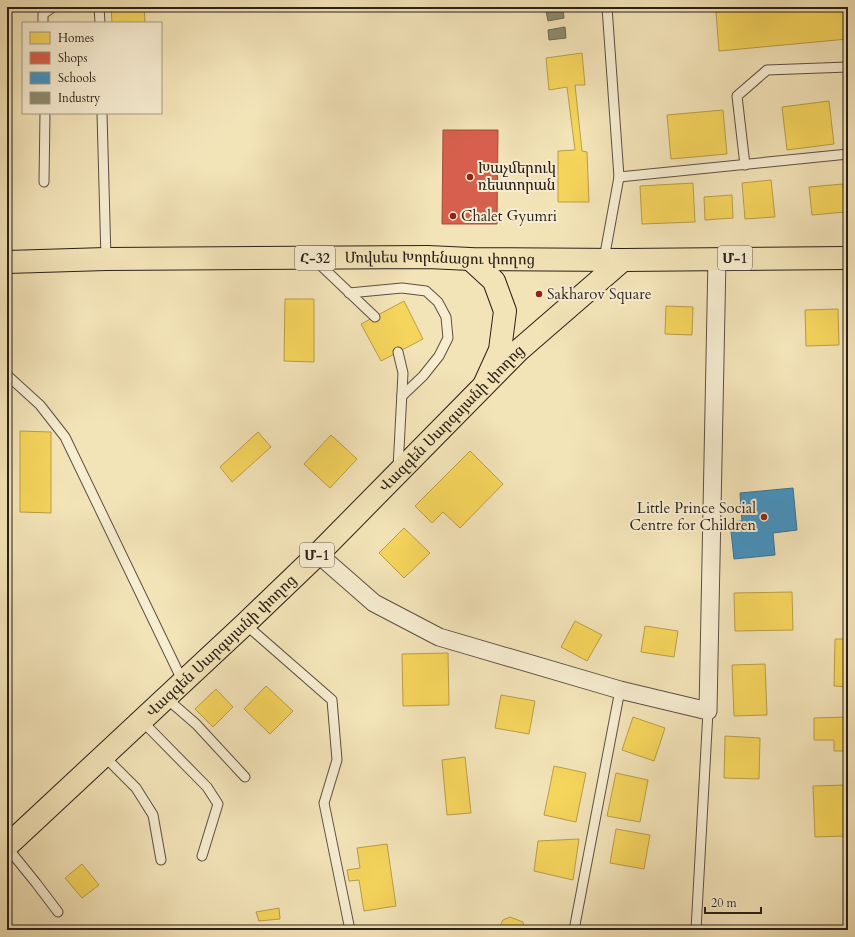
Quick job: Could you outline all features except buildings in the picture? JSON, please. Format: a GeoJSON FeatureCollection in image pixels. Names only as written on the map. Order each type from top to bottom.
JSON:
{"type":"FeatureCollection","features":[{"type":"Feature","properties":{"kind":"main road","name":"Մովսես Խորենացու փողոց"},"geometry":{"type":"LineString","coordinates":[[7,262],[106,259],[428,257],[470,259],[613,260],[848,258]]}},
{"type":"Feature","properties":{"kind":"main road"},"geometry":{"type":"LineString","coordinates":[[470,259],[494,281],[505,311],[500,350],[481,390]]}},
{"type":"Feature","properties":{"kind":"main road","name":"Վազգեն Սարգսյանի փողոց"},"geometry":{"type":"LineString","coordinates":[[7,847],[318,554],[518,351],[613,260]]}},
{"type":"Feature","properties":{"kind":"street"},"geometry":{"type":"LineString","coordinates":[[318,554],[374,603],[439,637],[620,690],[708,711],[717,258]]}},
{"type":"Feature","properties":{"kind":"lane"},"geometry":{"type":"LineString","coordinates":[[43,22],[43,14],[52,7]]}},
{"type":"Feature","properties":{"kind":"lane"},"geometry":{"type":"LineString","coordinates":[[99,7],[100,22]]}},
{"type":"Feature","properties":{"kind":"lane"},"geometry":{"type":"LineString","coordinates":[[607,7],[619,177],[613,260]]}},
{"type":"Feature","properties":{"kind":"lane"},"geometry":{"type":"LineString","coordinates":[[746,165],[737,96],[767,70],[848,67]]}},
{"type":"Feature","properties":{"kind":"lane"},"geometry":{"type":"LineString","coordinates":[[44,182],[45,114]]}},
{"type":"Feature","properties":{"kind":"lane"},"geometry":{"type":"LineString","coordinates":[[102,114],[106,259]]}},
{"type":"Feature","properties":{"kind":"lane"},"geometry":{"type":"LineString","coordinates":[[619,177],[848,154]]}},
{"type":"Feature","properties":{"kind":"lane"},"geometry":{"type":"LineString","coordinates":[[313,258],[375,317]]}},
{"type":"Feature","properties":{"kind":"lane"},"geometry":{"type":"LineString","coordinates":[[349,293],[402,288],[426,291],[438,302],[446,317],[448,338],[439,356],[423,376],[402,396]]}},
{"type":"Feature","properties":{"kind":"lane"},"geometry":{"type":"LineString","coordinates":[[398,352],[403,373],[398,474]]}},
{"type":"Feature","properties":{"kind":"lane"},"geometry":{"type":"LineString","coordinates":[[7,375],[40,405],[65,437],[183,682]]}},
{"type":"Feature","properties":{"kind":"lane"},"geometry":{"type":"LineString","coordinates":[[245,624],[332,700],[337,760],[324,803],[350,930]]}},
{"type":"Feature","properties":{"kind":"lane"},"geometry":{"type":"LineString","coordinates":[[574,930],[620,690]]}},
{"type":"Feature","properties":{"kind":"lane"},"geometry":{"type":"LineString","coordinates":[[166,698],[196,724],[245,777]]}},
{"type":"Feature","properties":{"kind":"lane"},"geometry":{"type":"LineString","coordinates":[[696,930],[708,711]]}},
{"type":"Feature","properties":{"kind":"lane"},"geometry":{"type":"LineString","coordinates":[[142,721],[207,788],[218,804],[202,856]]}},
{"type":"Feature","properties":{"kind":"lane"},"geometry":{"type":"LineString","coordinates":[[104,756],[136,788],[153,815],[162,860]]}},
{"type":"Feature","properties":{"kind":"lane"},"geometry":{"type":"LineString","coordinates":[[7,847],[58,912]]}},
{"type":"Feature","properties":{"kind":"place","name":"Խաչմերուկ ռեստորան"},"geometry":{"type":"Point","coordinates":[470,177]}},
{"type":"Feature","properties":{"kind":"place","name":"Chalet Gyumri"},"geometry":{"type":"Point","coordinates":[453,216]}},
{"type":"Feature","properties":{"kind":"place","name":"Sakharov Square"},"geometry":{"type":"Point","coordinates":[539,294]}},
{"type":"Feature","properties":{"kind":"place","name":"Little Prince Social Centre for Children"},"geometry":{"type":"Point","coordinates":[764,517]}}]}
